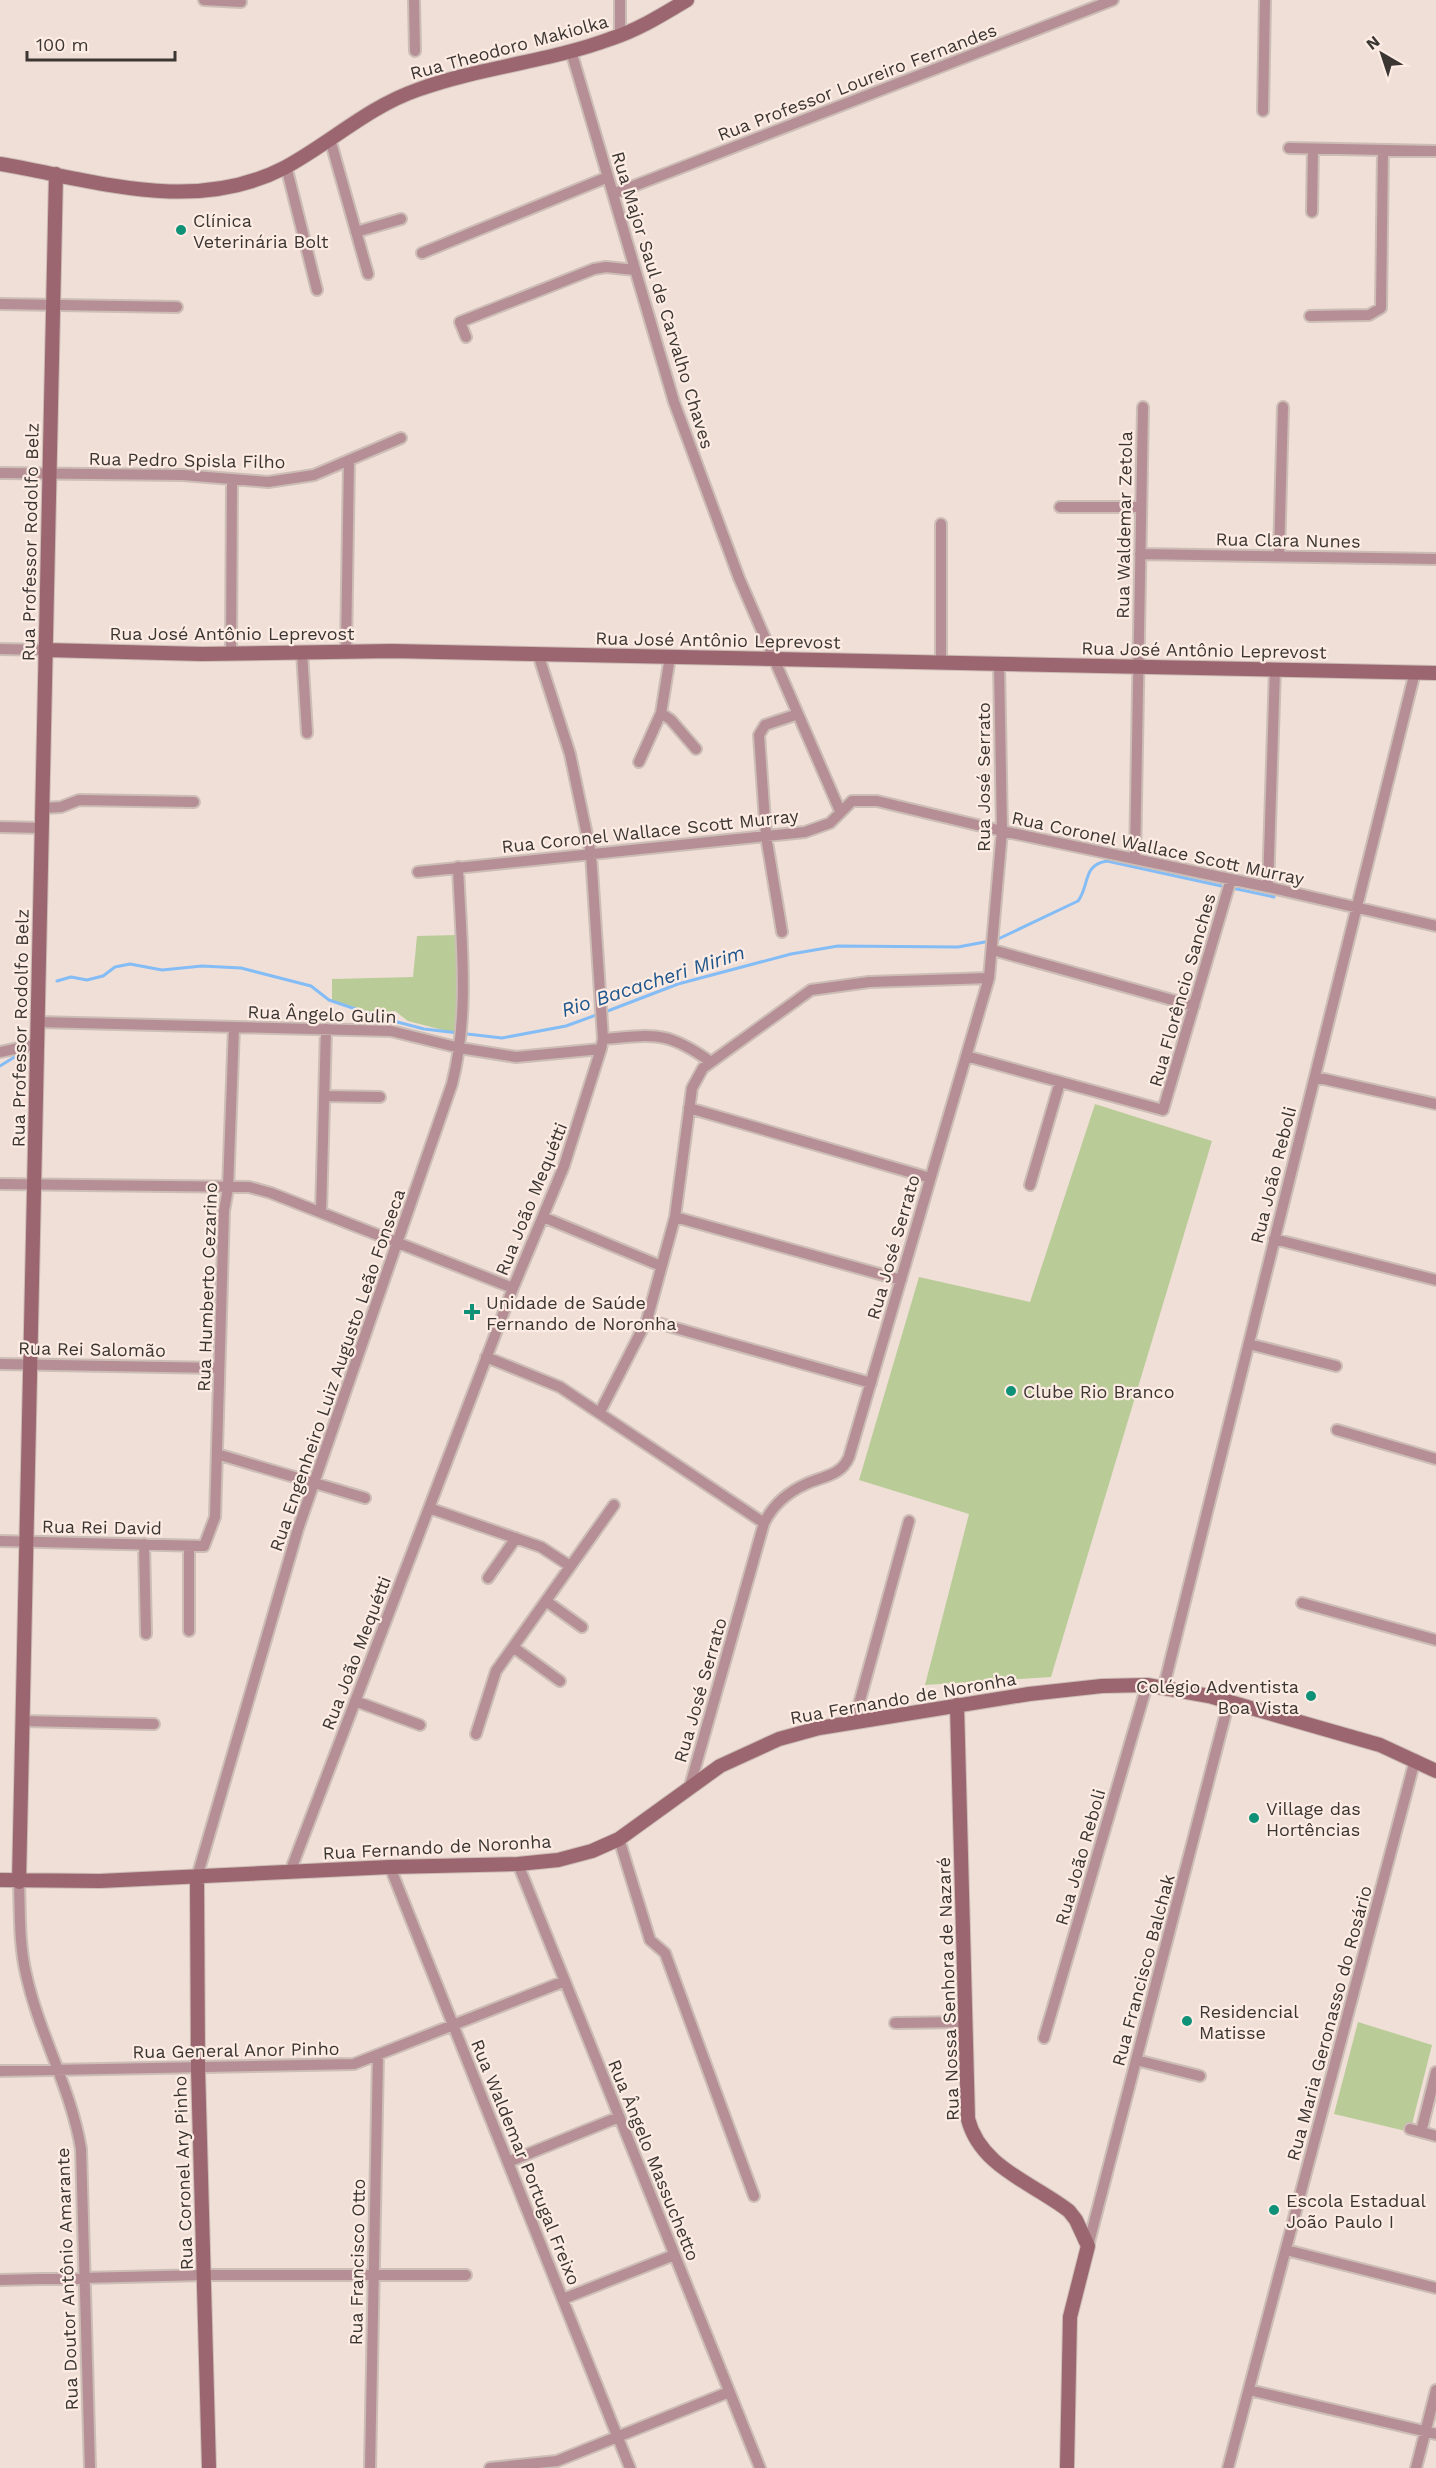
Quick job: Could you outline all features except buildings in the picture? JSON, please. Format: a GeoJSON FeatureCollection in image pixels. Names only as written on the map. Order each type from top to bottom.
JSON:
{"type":"FeatureCollection","features":[{"type":"Feature","properties":{"kind":"street"},"geometry":{"type":"LineString","coordinates":[[204,0],[241,2]]}},
{"type":"Feature","properties":{"kind":"street"},"geometry":{"type":"LineString","coordinates":[[414,0],[415,51]]}},
{"type":"Feature","properties":{"kind":"street","name":"Rua Theodoro Makiolka"},"geometry":{"type":"LineString","coordinates":[[0,164],[127,189],[174,193],[236,186],[286,166],[385,105],[417,90],[571,51],[620,36],[687,0]]}},
{"type":"Feature","properties":{"kind":"street","name":"Rua Professor Loureiro Fernandes"},"geometry":{"type":"LineString","coordinates":[[613,194],[1113,0]]}},
{"type":"Feature","properties":{"kind":"street"},"geometry":{"type":"LineString","coordinates":[[1263,111],[1265,0]]}},
{"type":"Feature","properties":{"kind":"street"},"geometry":{"type":"LineString","coordinates":[[618,1],[620,36]]}},
{"type":"Feature","properties":{"kind":"street","name":"Rua Major Saul de Carvalho Chaves"},"geometry":{"type":"LineString","coordinates":[[571,51],[664,370],[691,449],[739,578],[840,811]]}},
{"type":"Feature","properties":{"kind":"street"},"geometry":{"type":"LineString","coordinates":[[330,139],[368,274]]}},
{"type":"Feature","properties":{"kind":"street"},"geometry":{"type":"LineString","coordinates":[[1289,148],[1436,151]]}},
{"type":"Feature","properties":{"kind":"street"},"geometry":{"type":"LineString","coordinates":[[1312,212],[1313,149]]}},
{"type":"Feature","properties":{"kind":"street"},"geometry":{"type":"LineString","coordinates":[[1310,316],[1378,312],[1383,303],[1383,150]]}},
{"type":"Feature","properties":{"kind":"street"},"geometry":{"type":"LineString","coordinates":[[286,166],[317,291]]}},
{"type":"Feature","properties":{"kind":"street","name":"Rua Professor Rodolfo Belz"},"geometry":{"type":"LineString","coordinates":[[20,1882],[56,174]]}},
{"type":"Feature","properties":{"kind":"street"},"geometry":{"type":"LineString","coordinates":[[422,253],[608,177]]}},
{"type":"Feature","properties":{"kind":"street"},"geometry":{"type":"LineString","coordinates":[[356,232],[400,219]]}},
{"type":"Feature","properties":{"kind":"street"},"geometry":{"type":"LineString","coordinates":[[466,338],[460,322],[594,270],[606,267],[635,270]]}},
{"type":"Feature","properties":{"kind":"street"},"geometry":{"type":"LineString","coordinates":[[0,304],[177,307]]}},
{"type":"Feature","properties":{"kind":"street","name":"Rua Waldemar Zetola"},"geometry":{"type":"LineString","coordinates":[[1135,859],[1143,407]]}},
{"type":"Feature","properties":{"kind":"street"},"geometry":{"type":"LineString","coordinates":[[1279,556],[1283,407]]}},
{"type":"Feature","properties":{"kind":"street","name":"Rua Pedro Spisla Filho"},"geometry":{"type":"LineString","coordinates":[[0,473],[183,475],[232,481],[268,482],[303,478],[401,438]]}},
{"type":"Feature","properties":{"kind":"street"},"geometry":{"type":"LineString","coordinates":[[346,651],[349,461]]}},
{"type":"Feature","properties":{"kind":"street"},"geometry":{"type":"LineString","coordinates":[[231,654],[232,481]]}},
{"type":"Feature","properties":{"kind":"street"},"geometry":{"type":"LineString","coordinates":[[1060,507],[1141,507]]}},
{"type":"Feature","properties":{"kind":"street"},"geometry":{"type":"LineString","coordinates":[[941,524],[941,662]]}},
{"type":"Feature","properties":{"kind":"street","name":"Rua Clara Nunes"},"geometry":{"type":"LineString","coordinates":[[1140,554],[1436,559]]}},
{"type":"Feature","properties":{"kind":"street","name":"Rua José Antônio Leprevost"},"geometry":{"type":"LineString","coordinates":[[0,649],[231,654],[346,651],[538,654],[1436,673]]}},
{"type":"Feature","properties":{"kind":"street"},"geometry":{"type":"LineString","coordinates":[[302,652],[307,733]]}},
{"type":"Feature","properties":{"kind":"street","name":"Rua João Mequétti"},"geometry":{"type":"LineString","coordinates":[[290,1872],[486,1357],[573,1143],[602,1044],[602,1008],[591,854],[570,754],[538,654]]}},
{"type":"Feature","properties":{"kind":"street"},"geometry":{"type":"LineString","coordinates":[[639,762],[661,713],[670,657]]}},
{"type":"Feature","properties":{"kind":"street","name":"Rua José Serrato"},"geometry":{"type":"LineString","coordinates":[[690,1786],[764,1523],[776,1505],[794,1490],[839,1472],[846,1464],[989,978],[1002,831],[999,663]]}},
{"type":"Feature","properties":{"kind":"street"},"geometry":{"type":"LineString","coordinates":[[1269,887],[1275,669]]}},
{"type":"Feature","properties":{"kind":"street","name":"Rua João Reboli"},"geometry":{"type":"LineString","coordinates":[[1164,1686],[1415,672]]}},
{"type":"Feature","properties":{"kind":"street"},"geometry":{"type":"LineString","coordinates":[[661,713],[671,720],[696,749]]}},
{"type":"Feature","properties":{"kind":"street"},"geometry":{"type":"LineString","coordinates":[[782,932],[766,836],[760,731],[765,725],[798,714]]}},
{"type":"Feature","properties":{"kind":"street"},"geometry":{"type":"LineString","coordinates":[[830,789],[852,801]]}},
{"type":"Feature","properties":{"kind":"street"},"geometry":{"type":"LineString","coordinates":[[42,808],[61,807],[79,800],[194,802]]}},
{"type":"Feature","properties":{"kind":"street","name":"Rua Coronel Wallace Scott Murray"},"geometry":{"type":"LineString","coordinates":[[418,872],[766,836],[822,828],[836,819],[840,811],[852,801],[877,801],[1002,831],[1269,887],[1436,926]]}},
{"type":"Feature","properties":{"kind":"street"},"geometry":{"type":"LineString","coordinates":[[0,827],[42,828]]}},
{"type":"Feature","properties":{"kind":"street","name":"Rua Engenheiro Luiz Augusto Leão Fonseca"},"geometry":{"type":"LineString","coordinates":[[197,1876],[292,1548],[452,1084],[460,1044],[464,1000],[458,867]]}},
{"type":"Feature","properties":{"kind":"street","name":"Rua Florêncio Sanches"},"geometry":{"type":"LineString","coordinates":[[1060,1082],[1163,1110],[1231,879]]}},
{"type":"Feature","properties":{"kind":"street"},"geometry":{"type":"LineString","coordinates":[[993,944],[1194,1006]]}},
{"type":"Feature","properties":{"kind":"street"},"geometry":{"type":"LineString","coordinates":[[600,1412],[647,1320],[675,1216],[688,1108],[694,1081],[711,1062],[811,990],[869,982],[989,978]]}},
{"type":"Feature","properties":{"kind":"street","name":"Rua Ângelo Gulin"},"geometry":{"type":"LineString","coordinates":[[38,1023],[391,1031],[516,1057],[641,1036],[673,1038],[711,1062]]}},
{"type":"Feature","properties":{"kind":"street","name":"Rua Humberto Cezarino"},"geometry":{"type":"LineString","coordinates":[[204,1546],[210,1536],[215,1517],[224,1211],[228,1188],[234,1027]]}},
{"type":"Feature","properties":{"kind":"street"},"geometry":{"type":"LineString","coordinates":[[321,1212],[326,1029]]}},
{"type":"Feature","properties":{"kind":"street"},"geometry":{"type":"LineString","coordinates":[[0,1052],[38,1044]]}},
{"type":"Feature","properties":{"kind":"street"},"geometry":{"type":"LineString","coordinates":[[966,1056],[1060,1082],[1030,1185]]}},
{"type":"Feature","properties":{"kind":"street"},"geometry":{"type":"LineString","coordinates":[[1314,1077],[1436,1104]]}},
{"type":"Feature","properties":{"kind":"street"},"geometry":{"type":"LineString","coordinates":[[324,1096],[380,1097]]}},
{"type":"Feature","properties":{"kind":"street"},"geometry":{"type":"LineString","coordinates":[[688,1108],[930,1178]]}},
{"type":"Feature","properties":{"kind":"street"},"geometry":{"type":"LineString","coordinates":[[0,1184],[259,1189],[513,1288]]}},
{"type":"Feature","properties":{"kind":"street"},"geometry":{"type":"LineString","coordinates":[[675,1216],[901,1280]]}},
{"type":"Feature","properties":{"kind":"street"},"geometry":{"type":"LineString","coordinates":[[543,1217],[661,1266]]}},
{"type":"Feature","properties":{"kind":"street"},"geometry":{"type":"LineString","coordinates":[[1275,1239],[1436,1280]]}},
{"type":"Feature","properties":{"kind":"street"},"geometry":{"type":"LineString","coordinates":[[647,1320],[871,1383]]}},
{"type":"Feature","properties":{"kind":"street"},"geometry":{"type":"LineString","coordinates":[[1249,1344],[1336,1366]]}},
{"type":"Feature","properties":{"kind":"street"},"geometry":{"type":"LineString","coordinates":[[486,1357],[550,1382],[600,1412],[764,1523]]}},
{"type":"Feature","properties":{"kind":"street","name":"Rua Rei Salomão"},"geometry":{"type":"LineString","coordinates":[[0,1364],[219,1368]]}},
{"type":"Feature","properties":{"kind":"street"},"geometry":{"type":"LineString","coordinates":[[1337,1430],[1436,1459]]}},
{"type":"Feature","properties":{"kind":"street"},"geometry":{"type":"LineString","coordinates":[[217,1454],[365,1498]]}},
{"type":"Feature","properties":{"kind":"street"},"geometry":{"type":"LineString","coordinates":[[476,1734],[496,1671],[614,1505]]}},
{"type":"Feature","properties":{"kind":"street"},"geometry":{"type":"LineString","coordinates":[[429,1508],[541,1547],[570,1566]]}},
{"type":"Feature","properties":{"kind":"street"},"geometry":{"type":"LineString","coordinates":[[854,1722],[909,1521]]}},
{"type":"Feature","properties":{"kind":"street"},"geometry":{"type":"LineString","coordinates":[[488,1578],[516,1538]]}},
{"type":"Feature","properties":{"kind":"street","name":"Rua Rei David"},"geometry":{"type":"LineString","coordinates":[[0,1541],[204,1546]]}},
{"type":"Feature","properties":{"kind":"street"},"geometry":{"type":"LineString","coordinates":[[144,1544],[146,1634]]}},
{"type":"Feature","properties":{"kind":"street"},"geometry":{"type":"LineString","coordinates":[[189,1546],[189,1631]]}},
{"type":"Feature","properties":{"kind":"street"},"geometry":{"type":"LineString","coordinates":[[546,1601],[582,1627]]}},
{"type":"Feature","properties":{"kind":"street"},"geometry":{"type":"LineString","coordinates":[[1302,1603],[1436,1640]]}},
{"type":"Feature","properties":{"kind":"street"},"geometry":{"type":"LineString","coordinates":[[513,1647],[560,1681]]}},
{"type":"Feature","properties":{"kind":"street","name":"Rua João Reboli"},"geometry":{"type":"LineString","coordinates":[[1044,2038],[1147,1685]]}},
{"type":"Feature","properties":{"kind":"street","name":"Rua Fernando de Noronha"},"geometry":{"type":"LineString","coordinates":[[0,1880],[20,1882],[518,1864],[575,1857],[619,1839],[690,1786],[720,1766],[756,1747],[800,1732],[1049,1691],[1164,1686],[1229,1701],[1359,1738],[1436,1770]]}},
{"type":"Feature","properties":{"kind":"street"},"geometry":{"type":"LineString","coordinates":[[355,1701],[420,1725]]}},
{"type":"Feature","properties":{"kind":"street","name":"Rua Francisco Balchak"},"geometry":{"type":"LineString","coordinates":[[1088,2246],[1229,1701]]}},
{"type":"Feature","properties":{"kind":"street","name":"Rua Nossa Senhora de Nazaré"},"geometry":{"type":"LineString","coordinates":[[957,1705],[968,2119],[971,2133],[986,2155],[1069,2211],[1076,2220],[1088,2246]]}},
{"type":"Feature","properties":{"kind":"street"},"geometry":{"type":"LineString","coordinates":[[23,1721],[154,1724]]}},
{"type":"Feature","properties":{"kind":"street","name":"Rua Maria Geronasso do Rosário"},"geometry":{"type":"LineString","coordinates":[[1228,2468],[1415,1760]]}},
{"type":"Feature","properties":{"kind":"street"},"geometry":{"type":"LineString","coordinates":[[619,1839],[650,1940],[665,1953],[754,2196]]}},
{"type":"Feature","properties":{"kind":"street","name":"Rua Ângelo Massuchetto"},"geometry":{"type":"LineString","coordinates":[[518,1864],[760,2468]]}},
{"type":"Feature","properties":{"kind":"street","name":"Rua Waldemar Portugal Freixo"},"geometry":{"type":"LineString","coordinates":[[390,1868],[630,2468]]}},
{"type":"Feature","properties":{"kind":"street","name":"Rua Coronel Ary Pinho"},"geometry":{"type":"LineString","coordinates":[[197,1876],[198,2068],[209,2468]]}},
{"type":"Feature","properties":{"kind":"street","name":"Rua Doutor Antônio Amarante"},"geometry":{"type":"LineString","coordinates":[[20,1882],[21,1937],[26,1974],[72,2109],[81,2149],[90,2468]]}},
{"type":"Feature","properties":{"kind":"street","name":"Rua General Anor Pinho"},"geometry":{"type":"LineString","coordinates":[[0,2071],[343,2065],[378,2056],[565,1981]]}},
{"type":"Feature","properties":{"kind":"street"},"geometry":{"type":"LineString","coordinates":[[895,2023],[966,2022]]}},
{"type":"Feature","properties":{"kind":"street","name":"Rua Francisco Otto"},"geometry":{"type":"LineString","coordinates":[[370,2468],[378,2056]]}},
{"type":"Feature","properties":{"kind":"street"},"geometry":{"type":"LineString","coordinates":[[1136,2060],[1200,2076]]}},
{"type":"Feature","properties":{"kind":"street"},"geometry":{"type":"LineString","coordinates":[[1436,2072],[1415,2130],[1436,2136]]}},
{"type":"Feature","properties":{"kind":"street"},"geometry":{"type":"LineString","coordinates":[[508,2162],[619,2117]]}},
{"type":"Feature","properties":{"kind":"street"},"geometry":{"type":"LineString","coordinates":[[1067,2468],[1069,2325],[1088,2246]]}},
{"type":"Feature","properties":{"kind":"street"},"geometry":{"type":"LineString","coordinates":[[1286,2250],[1436,2288]]}},
{"type":"Feature","properties":{"kind":"street"},"geometry":{"type":"LineString","coordinates":[[563,2299],[674,2255]]}},
{"type":"Feature","properties":{"kind":"street"},"geometry":{"type":"LineString","coordinates":[[0,2280],[204,2275],[466,2275]]}},
{"type":"Feature","properties":{"kind":"street"},"geometry":{"type":"LineString","coordinates":[[1248,2390],[1431,2433]]}},
{"type":"Feature","properties":{"kind":"street"},"geometry":{"type":"LineString","coordinates":[[1416,2468],[1431,2433],[1436,2390]]}},
{"type":"Feature","properties":{"kind":"street"},"geometry":{"type":"LineString","coordinates":[[490,2468],[538,2466],[557,2461],[729,2392]]}},
{"type":"Feature","properties":{"kind":"green space"},"geometry":{"type":"Polygon","coordinates":[[[457,935],[458,1003],[454,1033],[408,1021],[395,1011],[379,1014],[332,1001],[332,979],[413,977],[417,936],[457,935]]]}},
{"type":"Feature","properties":{"kind":"green space","name":"Clube Rio Branco"},"geometry":{"type":"Polygon","coordinates":[[[1095,1104],[1212,1141],[1051,1677],[925,1685],[969,1514],[859,1480],[919,1277],[1030,1302],[1095,1104]]]}},
{"type":"Feature","properties":{"kind":"green space"},"geometry":{"type":"Polygon","coordinates":[[[1358,2022],[1432,2045],[1410,2132],[1334,2114],[1358,2022]]]}},
{"type":"Feature","properties":{"kind":"waterway","name":"Rio Bacacheri Mirim"},"geometry":{"type":"LineString","coordinates":[[996,940],[1078,901],[1090,871],[1099,863],[1107,861],[1226,887]]}},
{"type":"Feature","properties":{"kind":"waterway","name":"Rio Bacacheri Mirim"},"geometry":{"type":"LineString","coordinates":[[1232,888],[1274,897]]}},
{"type":"Feature","properties":{"kind":"waterway","name":"Rio Bacacheri Mirim"},"geometry":{"type":"LineString","coordinates":[[605,1012],[678,984],[791,954],[838,946],[958,947],[990,941]]}},
{"type":"Feature","properties":{"kind":"waterway","name":"Rio Bacacheri Mirim"},"geometry":{"type":"LineString","coordinates":[[57,981],[71,977],[87,980],[103,976],[115,967],[130,964],[162,970],[202,966],[241,968],[311,986],[329,1000],[382,1018],[424,1029],[502,1038],[566,1026],[599,1014]]}},
{"type":"Feature","properties":{"kind":"waterway","name":"Rio Bacacheri Mirim"},"geometry":{"type":"LineString","coordinates":[[0,1066],[21,1053]]}},
{"type":"Feature","properties":{"kind":"place","name":"Clínica Veterinária Bolt"},"geometry":{"type":"Point","coordinates":[181,230]}},
{"type":"Feature","properties":{"kind":"place","name":"Unidade de Saúde Fernando de Noronha"},"geometry":{"type":"Point","coordinates":[472,1312]}},
{"type":"Feature","properties":{"kind":"place","name":"Clube Rio Branco"},"geometry":{"type":"Point","coordinates":[1011,1391]}},
{"type":"Feature","properties":{"kind":"place","name":"Colégio Adventista Boa Vista"},"geometry":{"type":"Point","coordinates":[1311,1696]}},
{"type":"Feature","properties":{"kind":"place","name":"Village das Hortências"},"geometry":{"type":"Point","coordinates":[1254,1818]}},
{"type":"Feature","properties":{"kind":"place","name":"Residencial Matisse"},"geometry":{"type":"Point","coordinates":[1187,2021]}},
{"type":"Feature","properties":{"kind":"place","name":"Escola Estadual João Paulo I"},"geometry":{"type":"Point","coordinates":[1274,2210]}}]}
